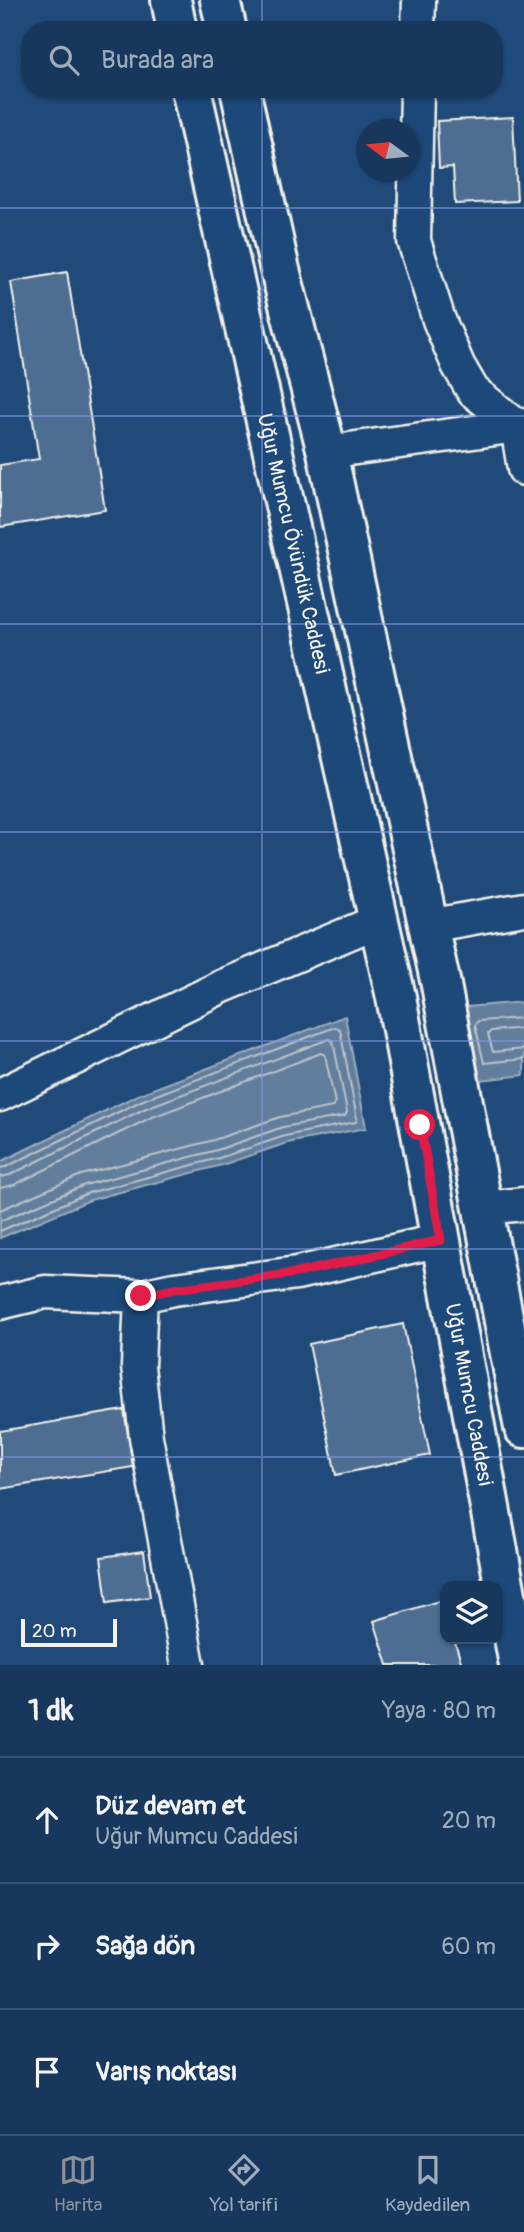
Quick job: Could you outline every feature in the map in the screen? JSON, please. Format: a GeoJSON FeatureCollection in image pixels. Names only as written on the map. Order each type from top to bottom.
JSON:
{"type":"FeatureCollection","features":[{"type":"Feature","properties":{"kind":"street"},"geometry":{"type":"LineString","coordinates":[[171,0],[175,21]]}},
{"type":"Feature","properties":{"kind":"street"},"geometry":{"type":"LineString","coordinates":[[220,0],[225,21]]}},
{"type":"Feature","properties":{"kind":"street"},"geometry":{"type":"LineString","coordinates":[[418,21],[419,0]]}},
{"type":"Feature","properties":{"kind":"street","name":"Uğur Mumcu Övündük Caddesi"},"geometry":{"type":"LineString","coordinates":[[193,98],[396,997],[420,1125]]}},
{"type":"Feature","properties":{"kind":"street"},"geometry":{"type":"LineString","coordinates":[[242,98],[279,270],[327,452],[441,985],[524,1428]]}},
{"type":"Feature","properties":{"kind":"street"},"geometry":{"type":"LineString","coordinates":[[417,98],[414,241],[439,320],[458,365],[474,391],[521,425]]}},
{"type":"Feature","properties":{"kind":"street"},"geometry":{"type":"LineString","coordinates":[[327,452],[521,425]]}},
{"type":"Feature","properties":{"kind":"street"},"geometry":{"type":"LineString","coordinates":[[521,425],[524,469]]}},
{"type":"Feature","properties":{"kind":"street"},"geometry":{"type":"LineString","coordinates":[[428,926],[524,909]]}},
{"type":"Feature","properties":{"kind":"street"},"geometry":{"type":"LineString","coordinates":[[0,1095],[223,986],[379,921]]}},
{"type":"Feature","properties":{"kind":"street","name":"Uğur Mumcu Caddesi"},"geometry":{"type":"LineString","coordinates":[[420,1125],[519,1665]]}},
{"type":"Feature","properties":{"kind":"street"},"geometry":{"type":"LineString","coordinates":[[484,1208],[524,1204]]}},
{"type":"Feature","properties":{"kind":"street"},"geometry":{"type":"LineString","coordinates":[[0,1303],[45,1292],[141,1296],[174,1289],[297,1273],[441,1240]]}},
{"type":"Feature","properties":{"kind":"street"},"geometry":{"type":"LineString","coordinates":[[141,1296],[138,1366],[146,1437],[188,1665]]}},
{"type":"Feature","properties":{"kind":"water"},"geometry":{"type":"Polygon","coordinates":[[[524,1002],[524,1075],[472,1081],[455,1008],[524,1002]]]}},
{"type":"Feature","properties":{"kind":"water"},"geometry":{"type":"Polygon","coordinates":[[[345,1016],[366,1128],[287,1143],[222,1165],[90,1200],[0,1238],[0,1162],[140,1094],[345,1016]]]}},
{"type":"Feature","properties":{"kind":"building"},"geometry":{"type":"Polygon","coordinates":[[[513,117],[517,201],[455,204],[453,167],[439,168],[437,121],[513,117]]]}},
{"type":"Feature","properties":{"kind":"building"},"geometry":{"type":"Polygon","coordinates":[[[67,272],[105,510],[0,527],[0,465],[39,459],[11,282],[67,272]]]}},
{"type":"Feature","properties":{"kind":"building"},"geometry":{"type":"Polygon","coordinates":[[[403,1324],[430,1455],[336,1475],[309,1344],[403,1324]]]}},
{"type":"Feature","properties":{"kind":"building"},"geometry":{"type":"Polygon","coordinates":[[[124,1410],[133,1467],[0,1489],[0,1431],[124,1410]]]}},
{"type":"Feature","properties":{"kind":"building"},"geometry":{"type":"Polygon","coordinates":[[[144,1551],[150,1597],[107,1603],[101,1557],[144,1551]]]}},
{"type":"Feature","properties":{"kind":"building"},"geometry":{"type":"Polygon","coordinates":[[[440,1601],[440,1644],[456,1644],[462,1665],[388,1665],[374,1621],[440,1601]]]}},
{"type":"Feature","properties":{"kind":"route"},"geometry":{"type":"LineString","coordinates":[[141,1296],[174,1289],[297,1273],[441,1240],[420,1125]]}}]}
